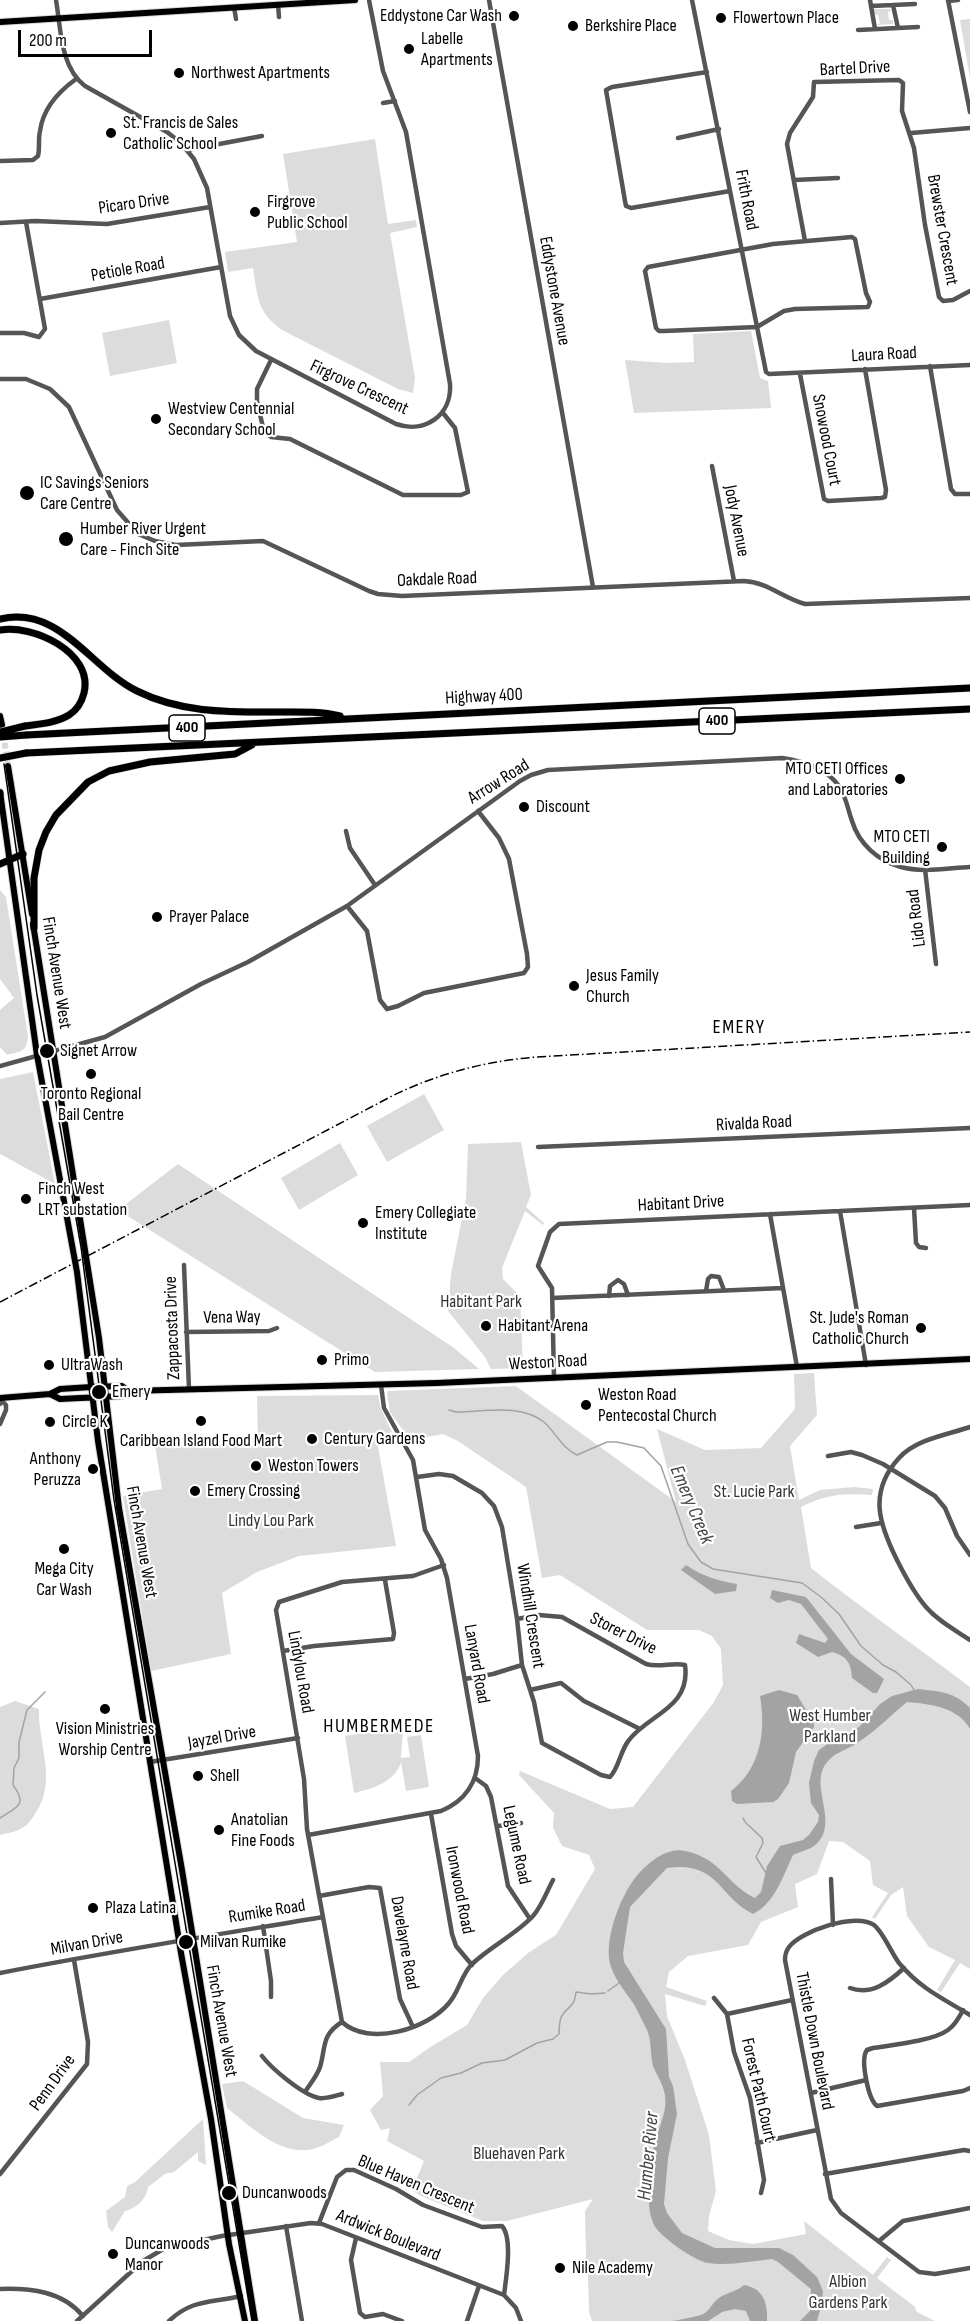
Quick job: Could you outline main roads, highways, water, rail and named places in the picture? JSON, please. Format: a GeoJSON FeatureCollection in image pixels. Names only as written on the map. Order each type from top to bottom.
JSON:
{"type":"FeatureCollection","features":[{"type":"Feature","properties":{"kind":"highway"},"geometry":{"type":"LineString","coordinates":[[0,619],[20,617],[54,626],[134,690],[165,703],[192,709],[322,712],[348,718]]}},
{"type":"Feature","properties":{"kind":"highway"},"geometry":{"type":"LineString","coordinates":[[0,630],[23,630],[49,639],[76,659],[86,687],[82,702],[71,714],[51,722],[0,731]]}},
{"type":"Feature","properties":{"kind":"highway","name":"Highway 400"},"geometry":{"type":"LineString","coordinates":[[0,731],[26,735],[970,688]]}},
{"type":"Feature","properties":{"kind":"highway","name":"Highway 400"},"geometry":{"type":"LineString","coordinates":[[0,756],[970,709]]}},
{"type":"Feature","properties":{"kind":"highway"},"geometry":{"type":"LineString","coordinates":[[34,928],[34,878],[39,850],[46,832],[57,815],[88,782],[109,771],[150,762],[235,754],[254,743]]}},
{"type":"Feature","properties":{"kind":"highway"},"geometry":{"type":"LineString","coordinates":[[0,864],[23,854]]}},
{"type":"Feature","properties":{"kind":"main road"},"geometry":{"type":"LineString","coordinates":[[0,22],[354,0]]}},
{"type":"Feature","properties":{"kind":"main road"},"geometry":{"type":"LineString","coordinates":[[0,716],[0,731]]}},
{"type":"Feature","properties":{"kind":"main road","name":"Finch Avenue West"},"geometry":{"type":"LineString","coordinates":[[8,766],[92,1290],[119,1508],[193,1938],[255,2321]]}},
{"type":"Feature","properties":{"kind":"main road","name":"Finch Avenue West"},"geometry":{"type":"LineString","coordinates":[[0,793],[37,1055],[77,1272],[92,1396],[150,1762],[212,2119],[228,2236],[245,2321]]}},
{"type":"Feature","properties":{"kind":"main road","name":"Weston Road"},"geometry":{"type":"LineString","coordinates":[[50,1394],[60,1399],[122,1396],[128,1391],[381,1385],[970,1359]]}},
{"type":"Feature","properties":{"kind":"main road","name":"Weston Road"},"geometry":{"type":"LineString","coordinates":[[1,1400],[50,1394],[60,1389],[122,1386],[128,1391]]}},
{"type":"Feature","properties":{"kind":"waterway","name":"Emery Creek"},"geometry":{"type":"LineString","coordinates":[[449,1410],[456,1412],[502,1410],[524,1412],[544,1422],[563,1444],[577,1455],[607,1442],[644,1448],[661,1466],[688,1544],[701,1562],[713,1569],[802,1583],[839,1614],[861,1646],[883,1665],[896,1672],[911,1685],[915,1692]]}},
{"type":"Feature","properties":{"kind":"waterway"},"geometry":{"type":"LineString","coordinates":[[0,1818],[16,1808],[20,1801],[13,1785],[14,1768],[19,1758],[19,1742],[27,1710],[45,1692]]}},
{"type":"Feature","properties":{"kind":"waterway"},"geometry":{"type":"LineString","coordinates":[[743,1818],[762,1838],[763,1843],[756,1857],[766,1873]]}},
{"type":"Feature","properties":{"kind":"waterway"},"geometry":{"type":"LineString","coordinates":[[608,1991],[619,1983]]}},
{"type":"Feature","properties":{"kind":"waterway"},"geometry":{"type":"LineString","coordinates":[[409,2105],[417,2095],[441,2078],[461,2073],[482,2063],[505,2060],[537,2043],[553,2039],[559,2034],[561,2018],[573,2003],[576,1992],[605,1993]]}},
{"type":"Feature","properties":{"kind":"tunnel"},"geometry":{"type":"LineString","coordinates":[[2,725],[8,766]]}},
{"type":"Feature","properties":{"kind":"tram line"},"geometry":{"type":"LineString","coordinates":[[4,764],[37,995],[81,1247],[114,1500],[252,2321]]}},
{"type":"Feature","properties":{"kind":"railway"},"geometry":{"type":"LineString","coordinates":[[0,1302],[394,1095],[429,1080],[464,1069],[537,1057],[970,1032]]}},
{"type":"Feature","properties":{"kind":"place","name":"Eddystone Car Wash"},"geometry":{"type":"Point","coordinates":[514,16]}},
{"type":"Feature","properties":{"kind":"place","name":"Flowertown Place"},"geometry":{"type":"Point","coordinates":[721,18]}},
{"type":"Feature","properties":{"kind":"place","name":"Berkshire Place"},"geometry":{"type":"Point","coordinates":[573,26]}},
{"type":"Feature","properties":{"kind":"place","name":"Labelle Apartments"},"geometry":{"type":"Point","coordinates":[409,49]}},
{"type":"Feature","properties":{"kind":"place","name":"Northwest Apartments"},"geometry":{"type":"Point","coordinates":[179,73]}},
{"type":"Feature","properties":{"kind":"place","name":"St. Francis de Sales Catholic School"},"geometry":{"type":"Point","coordinates":[111,133]}},
{"type":"Feature","properties":{"kind":"place","name":"Firgrove Public School"},"geometry":{"type":"Point","coordinates":[255,212]}},
{"type":"Feature","properties":{"kind":"place","name":"Westview Centennial Secondary School"},"geometry":{"type":"Point","coordinates":[156,419]}},
{"type":"Feature","properties":{"kind":"place","name":"IC Savings Seniors Care Centre"},"geometry":{"type":"Point","coordinates":[27,493]}},
{"type":"Feature","properties":{"kind":"place","name":"Humber River Urgent Care - Finch Site"},"geometry":{"type":"Point","coordinates":[66,539]}},
{"type":"Feature","properties":{"kind":"place","name":"MTO CETI Offices and Laboratories"},"geometry":{"type":"Point","coordinates":[900,779]}},
{"type":"Feature","properties":{"kind":"place","name":"Discount"},"geometry":{"type":"Point","coordinates":[524,807]}},
{"type":"Feature","properties":{"kind":"place","name":"MTO CETI Building"},"geometry":{"type":"Point","coordinates":[942,847]}},
{"type":"Feature","properties":{"kind":"place","name":"Prayer Palace"},"geometry":{"type":"Point","coordinates":[157,917]}},
{"type":"Feature","properties":{"kind":"place","name":"Jesus Family Church"},"geometry":{"type":"Point","coordinates":[574,986]}},
{"type":"Feature","properties":{"kind":"place","name":"Signet Arrow"},"geometry":{"type":"Point","coordinates":[47,1051]}},
{"type":"Feature","properties":{"kind":"place","name":"Toronto Regional Bail Centre"},"geometry":{"type":"Point","coordinates":[91,1074]}},
{"type":"Feature","properties":{"kind":"place","name":"Finch West LRT substation"},"geometry":{"type":"Point","coordinates":[26,1199]}},
{"type":"Feature","properties":{"kind":"place","name":"Emery Collegiate Institute"},"geometry":{"type":"Point","coordinates":[363,1223]}},
{"type":"Feature","properties":{"kind":"place","name":"Habitant Arena"},"geometry":{"type":"Point","coordinates":[486,1326]}},
{"type":"Feature","properties":{"kind":"place","name":"St. Jude's Roman Catholic Church"},"geometry":{"type":"Point","coordinates":[921,1328]}},
{"type":"Feature","properties":{"kind":"place","name":"Primo"},"geometry":{"type":"Point","coordinates":[322,1360]}},
{"type":"Feature","properties":{"kind":"place","name":"UltraWash"},"geometry":{"type":"Point","coordinates":[49,1365]}},
{"type":"Feature","properties":{"kind":"place","name":"Emery"},"geometry":{"type":"Point","coordinates":[99,1392]}},
{"type":"Feature","properties":{"kind":"place","name":"Weston Road Pentecostal Church"},"geometry":{"type":"Point","coordinates":[586,1405]}},
{"type":"Feature","properties":{"kind":"place","name":"Caribbean Island Food Mart"},"geometry":{"type":"Point","coordinates":[201,1421]}},
{"type":"Feature","properties":{"kind":"place","name":"Circle K"},"geometry":{"type":"Point","coordinates":[50,1422]}},
{"type":"Feature","properties":{"kind":"place","name":"Century Gardens"},"geometry":{"type":"Point","coordinates":[312,1439]}},
{"type":"Feature","properties":{"kind":"place","name":"Weston Towers"},"geometry":{"type":"Point","coordinates":[256,1466]}},
{"type":"Feature","properties":{"kind":"place","name":"Anthony Peruzza"},"geometry":{"type":"Point","coordinates":[93,1469]}},
{"type":"Feature","properties":{"kind":"place","name":"Emery Crossing"},"geometry":{"type":"Point","coordinates":[195,1491]}},
{"type":"Feature","properties":{"kind":"place","name":"Mega City Car Wash"},"geometry":{"type":"Point","coordinates":[64,1549]}},
{"type":"Feature","properties":{"kind":"place","name":"Vision Ministries Worship Centre"},"geometry":{"type":"Point","coordinates":[105,1709]}},
{"type":"Feature","properties":{"kind":"place","name":"Shell"},"geometry":{"type":"Point","coordinates":[198,1776]}},
{"type":"Feature","properties":{"kind":"place","name":"Anatolian Fine Foods"},"geometry":{"type":"Point","coordinates":[219,1830]}},
{"type":"Feature","properties":{"kind":"place","name":"Plaza Latina"},"geometry":{"type":"Point","coordinates":[93,1908]}},
{"type":"Feature","properties":{"kind":"place","name":"Milvan Rumike"},"geometry":{"type":"Point","coordinates":[186,1942]}},
{"type":"Feature","properties":{"kind":"place","name":"Duncanwoods"},"geometry":{"type":"Point","coordinates":[229,2193]}},
{"type":"Feature","properties":{"kind":"place","name":"Duncanwoods Manor"},"geometry":{"type":"Point","coordinates":[113,2254]}},
{"type":"Feature","properties":{"kind":"place","name":"Nile Academy"},"geometry":{"type":"Point","coordinates":[560,2268]}},
{"type":"Feature","properties":{"kind":"district","name":"EMERY"},"geometry":{"type":"Point","coordinates":[739,1028]}},
{"type":"Feature","properties":{"kind":"district","name":"HUMBERMEDE"},"geometry":{"type":"Point","coordinates":[379,1727]}},
{"type":"Feature","properties":{"kind":"park label","name":"Habitant Park"},"geometry":{"type":"Point","coordinates":[481,1302]}},
{"type":"Feature","properties":{"kind":"park label","name":"St. Lucie Park"},"geometry":{"type":"Point","coordinates":[754,1492]}},
{"type":"Feature","properties":{"kind":"park label","name":"Lindy Lou Park"},"geometry":{"type":"Point","coordinates":[271,1521]}},
{"type":"Feature","properties":{"kind":"park label","name":"West Humber Parkland"},"geometry":{"type":"Point","coordinates":[830,1726]}},
{"type":"Feature","properties":{"kind":"park label","name":"Bluehaven Park"},"geometry":{"type":"Point","coordinates":[519,2154]}},
{"type":"Feature","properties":{"kind":"park label","name":"Albion Gardens Park"},"geometry":{"type":"Point","coordinates":[848,2292]}},
{"type":"Feature","properties":{"kind":"water label","name":"Humber River"},"geometry":{"type":"Point","coordinates":[649,2156]}}]}
